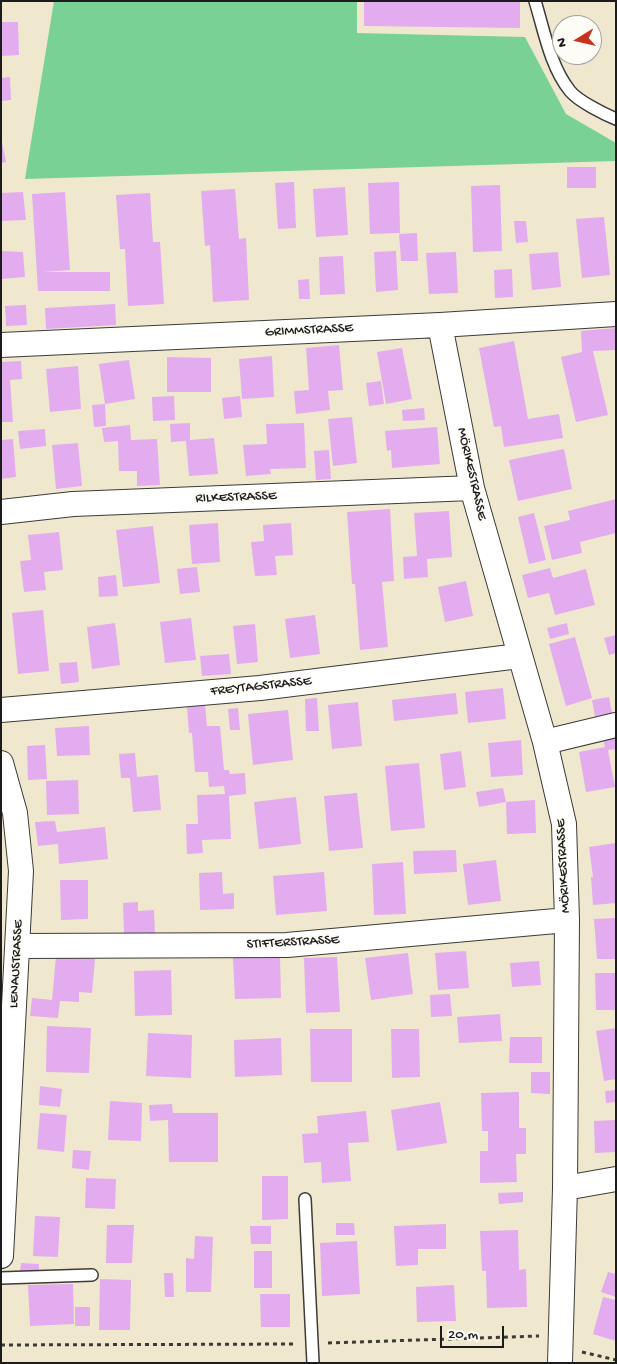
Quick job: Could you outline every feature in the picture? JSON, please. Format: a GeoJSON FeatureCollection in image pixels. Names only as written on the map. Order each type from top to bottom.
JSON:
{"type":"FeatureCollection","features":[{"type":"Feature","properties":{"kind":"street","name":"GRIMMSTRASSE"},"geometry":{"type":"LineString","coordinates":[[1,345],[440,326],[616,314]]}},
{"type":"Feature","properties":{"kind":"street","name":"MÖRIKESTRASSE"},"geometry":{"type":"LineString","coordinates":[[440,326],[472,488],[545,742],[564,824],[567,920],[565,1188],[568,1357]]}},
{"type":"Feature","properties":{"kind":"street","name":"RILKESTRASSE"},"geometry":{"type":"LineString","coordinates":[[1,512],[73,504],[472,488]]}},
{"type":"Feature","properties":{"kind":"street","name":"FREYTAGSTRASSE"},"geometry":{"type":"LineString","coordinates":[[1,710],[260,688],[519,656]]}},
{"type":"Feature","properties":{"kind":"street"},"geometry":{"type":"LineString","coordinates":[[545,742],[616,725]]}},
{"type":"Feature","properties":{"kind":"street","name":"LENAUSTRASSE"},"geometry":{"type":"LineString","coordinates":[[1,763],[15,813],[21,871],[1,1256]]}},
{"type":"Feature","properties":{"kind":"street","name":"STIFTERSTRASSE"},"geometry":{"type":"LineString","coordinates":[[18,946],[287,945],[567,920]]}},
{"type":"Feature","properties":{"kind":"street"},"geometry":{"type":"LineString","coordinates":[[565,1188],[616,1178]]}},
{"type":"Feature","properties":{"kind":"lane"},"geometry":{"type":"LineString","coordinates":[[535,1],[554,63],[570,92],[604,114],[616,119]]}},
{"type":"Feature","properties":{"kind":"lane"},"geometry":{"type":"LineString","coordinates":[[305,1199],[313,1363]]}},
{"type":"Feature","properties":{"kind":"lane"},"geometry":{"type":"LineString","coordinates":[[1,1278],[92,1275]]}},
{"type":"Feature","properties":{"kind":"path"},"geometry":{"type":"LineString","coordinates":[[1,1345],[248,1346],[543,1337]]}},
{"type":"Feature","properties":{"kind":"path"},"geometry":{"type":"LineString","coordinates":[[568,1357],[616,1360]]}},
{"type":"Feature","properties":{"kind":"green space"},"geometry":{"type":"Polygon","coordinates":[[[54,1],[357,1],[357,33],[525,37],[566,114],[616,143],[616,161],[25,179],[54,1]]]}},
{"type":"Feature","properties":{"kind":"building"},"geometry":{"type":"Polygon","coordinates":[[[364,1],[520,1],[520,28],[364,26],[364,1]]]}},
{"type":"Feature","properties":{"kind":"building"},"geometry":{"type":"Polygon","coordinates":[[[1,22],[18,22],[19,55],[1,56],[1,22]]]}},
{"type":"Feature","properties":{"kind":"building"},"geometry":{"type":"Polygon","coordinates":[[[10,77],[11,100],[1,101],[1,78],[10,77]]]}},
{"type":"Feature","properties":{"kind":"building"},"geometry":{"type":"Polygon","coordinates":[[[1,137],[6,162],[1,163],[1,137]]]}},
{"type":"Feature","properties":{"kind":"building"},"geometry":{"type":"Polygon","coordinates":[[[567,167],[596,167],[596,188],[567,188],[567,167]]]}},
{"type":"Feature","properties":{"kind":"building"},"geometry":{"type":"Polygon","coordinates":[[[294,182],[296,228],[278,229],[275,183],[294,182]]]}},
{"type":"Feature","properties":{"kind":"building"},"geometry":{"type":"Polygon","coordinates":[[[399,182],[400,233],[370,234],[368,183],[399,182]]]}},
{"type":"Feature","properties":{"kind":"building"},"geometry":{"type":"Polygon","coordinates":[[[500,185],[502,251],[473,252],[471,186],[500,185]]]}},
{"type":"Feature","properties":{"kind":"building"},"geometry":{"type":"Polygon","coordinates":[[[345,187],[348,235],[316,237],[313,189],[345,187]]]}},
{"type":"Feature","properties":{"kind":"building"},"geometry":{"type":"Polygon","coordinates":[[[235,189],[239,239],[246,238],[249,300],[213,302],[210,245],[205,246],[201,191],[235,189]]]}},
{"type":"Feature","properties":{"kind":"building"},"geometry":{"type":"Polygon","coordinates":[[[23,192],[26,220],[1,221],[1,193],[23,192]]]}},
{"type":"Feature","properties":{"kind":"building"},"geometry":{"type":"Polygon","coordinates":[[[65,192],[70,270],[43,272],[110,272],[110,291],[38,291],[32,194],[65,192]]]}},
{"type":"Feature","properties":{"kind":"building"},"geometry":{"type":"Polygon","coordinates":[[[150,193],[153,242],[160,242],[164,304],[128,306],[125,249],[120,249],[116,195],[150,193]]]}},
{"type":"Feature","properties":{"kind":"building"},"geometry":{"type":"Polygon","coordinates":[[[604,217],[610,275],[582,278],[576,219],[604,217]]]}},
{"type":"Feature","properties":{"kind":"building"},"geometry":{"type":"Polygon","coordinates":[[[514,221],[526,221],[528,242],[516,243],[514,221]]]}},
{"type":"Feature","properties":{"kind":"building"},"geometry":{"type":"Polygon","coordinates":[[[417,233],[418,261],[401,261],[399,234],[417,233]]]}},
{"type":"Feature","properties":{"kind":"building"},"geometry":{"type":"Polygon","coordinates":[[[1,251],[23,252],[25,277],[1,279],[1,251]]]}},
{"type":"Feature","properties":{"kind":"building"},"geometry":{"type":"Polygon","coordinates":[[[396,251],[398,290],[376,292],[374,252],[396,251]]]}},
{"type":"Feature","properties":{"kind":"building"},"geometry":{"type":"Polygon","coordinates":[[[456,252],[458,293],[429,294],[426,253],[456,252]]]}},
{"type":"Feature","properties":{"kind":"building"},"geometry":{"type":"Polygon","coordinates":[[[558,252],[561,287],[532,290],[529,254],[558,252]]]}},
{"type":"Feature","properties":{"kind":"building"},"geometry":{"type":"Polygon","coordinates":[[[343,256],[345,294],[320,295],[319,257],[343,256]]]}},
{"type":"Feature","properties":{"kind":"building"},"geometry":{"type":"Polygon","coordinates":[[[512,269],[513,297],[495,298],[494,270],[512,269]]]}},
{"type":"Feature","properties":{"kind":"building"},"geometry":{"type":"Polygon","coordinates":[[[309,279],[310,299],[299,299],[298,280],[309,279]]]}},
{"type":"Feature","properties":{"kind":"building"},"geometry":{"type":"Polygon","coordinates":[[[115,304],[116,325],[46,329],[45,308],[115,304]]]}},
{"type":"Feature","properties":{"kind":"building"},"geometry":{"type":"Polygon","coordinates":[[[26,305],[27,325],[6,326],[5,306],[26,305]]]}},
{"type":"Feature","properties":{"kind":"building"},"geometry":{"type":"Polygon","coordinates":[[[616,328],[616,350],[593,351],[608,415],[576,422],[561,357],[582,352],[581,331],[616,328]]]}},
{"type":"Feature","properties":{"kind":"building"},"geometry":{"type":"Polygon","coordinates":[[[514,341],[528,419],[559,414],[563,438],[504,447],[501,426],[494,427],[479,348],[514,341]]]}},
{"type":"Feature","properties":{"kind":"building"},"geometry":{"type":"Polygon","coordinates":[[[339,345],[343,390],[328,391],[330,410],[296,414],[294,391],[309,390],[306,348],[339,345]]]}},
{"type":"Feature","properties":{"kind":"building"},"geometry":{"type":"Polygon","coordinates":[[[402,348],[412,399],[386,404],[377,352],[402,348]]]}},
{"type":"Feature","properties":{"kind":"building"},"geometry":{"type":"Polygon","coordinates":[[[272,356],[274,397],[242,399],[239,359],[272,356]]]}},
{"type":"Feature","properties":{"kind":"building"},"geometry":{"type":"Polygon","coordinates":[[[167,357],[211,358],[211,392],[167,392],[167,357]]]}},
{"type":"Feature","properties":{"kind":"building"},"geometry":{"type":"Polygon","coordinates":[[[129,360],[135,399],[105,404],[99,364],[129,360]]]}},
{"type":"Feature","properties":{"kind":"building"},"geometry":{"type":"Polygon","coordinates":[[[21,361],[22,379],[10,380],[13,422],[1,422],[1,362],[21,361]]]}},
{"type":"Feature","properties":{"kind":"building"},"geometry":{"type":"Polygon","coordinates":[[[78,366],[81,409],[50,412],[46,369],[78,366]]]}},
{"type":"Feature","properties":{"kind":"building"},"geometry":{"type":"Polygon","coordinates":[[[381,381],[384,404],[369,406],[366,383],[381,381]]]}},
{"type":"Feature","properties":{"kind":"building"},"geometry":{"type":"Polygon","coordinates":[[[174,396],[175,420],[153,421],[152,397],[174,396]]]}},
{"type":"Feature","properties":{"kind":"building"},"geometry":{"type":"Polygon","coordinates":[[[240,396],[242,417],[224,419],[222,398],[240,396]]]}},
{"type":"Feature","properties":{"kind":"building"},"geometry":{"type":"Polygon","coordinates":[[[105,404],[106,426],[94,427],[92,405],[105,404]]]}},
{"type":"Feature","properties":{"kind":"building"},"geometry":{"type":"Polygon","coordinates":[[[424,408],[425,420],[403,421],[402,410],[424,408]]]}},
{"type":"Feature","properties":{"kind":"building"},"geometry":{"type":"Polygon","coordinates":[[[352,417],[357,463],[333,466],[328,419],[352,417]]]}},
{"type":"Feature","properties":{"kind":"building"},"geometry":{"type":"Polygon","coordinates":[[[190,423],[190,440],[214,438],[218,474],[189,476],[186,441],[171,442],[170,424],[190,423]]]}},
{"type":"Feature","properties":{"kind":"building"},"geometry":{"type":"Polygon","coordinates":[[[304,423],[306,468],[270,469],[271,474],[246,476],[243,445],[267,444],[266,424],[304,423]]]}},
{"type":"Feature","properties":{"kind":"building"},"geometry":{"type":"Polygon","coordinates":[[[130,425],[131,440],[157,439],[160,485],[137,486],[137,471],[119,471],[118,441],[104,442],[102,428],[130,425]]]}},
{"type":"Feature","properties":{"kind":"building"},"geometry":{"type":"Polygon","coordinates":[[[437,427],[440,464],[392,468],[391,450],[387,451],[385,431],[437,427]]]}},
{"type":"Feature","properties":{"kind":"building"},"geometry":{"type":"Polygon","coordinates":[[[45,429],[46,446],[20,449],[18,431],[45,429]]]}},
{"type":"Feature","properties":{"kind":"building"},"geometry":{"type":"Polygon","coordinates":[[[13,439],[16,477],[1,479],[1,440],[13,439]]]}},
{"type":"Feature","properties":{"kind":"building"},"geometry":{"type":"Polygon","coordinates":[[[78,443],[82,486],[56,489],[52,445],[78,443]]]}},
{"type":"Feature","properties":{"kind":"building"},"geometry":{"type":"Polygon","coordinates":[[[564,449],[572,489],[518,501],[509,460],[564,449]]]}},
{"type":"Feature","properties":{"kind":"building"},"geometry":{"type":"Polygon","coordinates":[[[329,450],[331,479],[316,480],[314,451],[329,450]]]}},
{"type":"Feature","properties":{"kind":"building"},"geometry":{"type":"Polygon","coordinates":[[[616,499],[616,533],[580,542],[582,553],[552,560],[544,526],[570,520],[568,511],[616,499]]]}},
{"type":"Feature","properties":{"kind":"building"},"geometry":{"type":"Polygon","coordinates":[[[390,509],[394,581],[382,582],[388,647],[360,650],[355,584],[352,584],[347,512],[390,509]]]}},
{"type":"Feature","properties":{"kind":"building"},"geometry":{"type":"Polygon","coordinates":[[[449,511],[452,557],[427,559],[428,577],[404,579],[403,557],[417,556],[414,513],[449,511]]]}},
{"type":"Feature","properties":{"kind":"building"},"geometry":{"type":"Polygon","coordinates":[[[534,513],[546,560],[529,564],[518,517],[534,513]]]}},
{"type":"Feature","properties":{"kind":"building"},"geometry":{"type":"Polygon","coordinates":[[[218,523],[220,562],[192,564],[189,525],[218,523]]]}},
{"type":"Feature","properties":{"kind":"building"},"geometry":{"type":"Polygon","coordinates":[[[291,523],[293,555],[275,556],[277,575],[255,576],[251,542],[264,541],[263,525],[291,523]]]}},
{"type":"Feature","properties":{"kind":"building"},"geometry":{"type":"Polygon","coordinates":[[[153,526],[160,583],[123,587],[116,530],[153,526]]]}},
{"type":"Feature","properties":{"kind":"building"},"geometry":{"type":"Polygon","coordinates":[[[59,532],[63,570],[44,572],[46,590],[24,592],[20,561],[31,560],[28,535],[59,532]]]}},
{"type":"Feature","properties":{"kind":"building"},"geometry":{"type":"Polygon","coordinates":[[[197,567],[200,592],[180,594],[177,569],[197,567]]]}},
{"type":"Feature","properties":{"kind":"building"},"geometry":{"type":"Polygon","coordinates":[[[550,568],[553,578],[586,569],[595,605],[555,615],[549,593],[528,598],[522,575],[550,568]]]}},
{"type":"Feature","properties":{"kind":"building"},"geometry":{"type":"Polygon","coordinates":[[[116,575],[118,596],[99,597],[98,577],[116,575]]]}},
{"type":"Feature","properties":{"kind":"building"},"geometry":{"type":"Polygon","coordinates":[[[466,581],[473,616],[445,622],[438,587],[466,581]]]}},
{"type":"Feature","properties":{"kind":"building"},"geometry":{"type":"Polygon","coordinates":[[[43,610],[49,671],[18,674],[12,613],[43,610]]]}},
{"type":"Feature","properties":{"kind":"building"},"geometry":{"type":"Polygon","coordinates":[[[315,615],[320,654],[290,658],[285,619],[315,615]]]}},
{"type":"Feature","properties":{"kind":"building"},"geometry":{"type":"Polygon","coordinates":[[[191,618],[196,660],[165,663],[160,622],[191,618]]]}},
{"type":"Feature","properties":{"kind":"building"},"geometry":{"type":"Polygon","coordinates":[[[115,623],[120,665],[92,669],[87,627],[115,623]]]}},
{"type":"Feature","properties":{"kind":"building"},"geometry":{"type":"Polygon","coordinates":[[[567,623],[569,634],[550,639],[547,628],[567,623]]]}},
{"type":"Feature","properties":{"kind":"building"},"geometry":{"type":"Polygon","coordinates":[[[255,624],[258,662],[237,664],[233,626],[255,624]]]}},
{"type":"Feature","properties":{"kind":"building"},"geometry":{"type":"Polygon","coordinates":[[[616,635],[616,653],[609,655],[604,638],[616,635]]]}},
{"type":"Feature","properties":{"kind":"building"},"geometry":{"type":"Polygon","coordinates":[[[575,637],[592,698],[566,706],[549,644],[575,637]]]}},
{"type":"Feature","properties":{"kind":"building"},"geometry":{"type":"Polygon","coordinates":[[[229,654],[231,674],[202,676],[200,656],[229,654]]]}},
{"type":"Feature","properties":{"kind":"building"},"geometry":{"type":"Polygon","coordinates":[[[77,662],[79,682],[61,684],[59,663],[77,662]]]}},
{"type":"Feature","properties":{"kind":"building"},"geometry":{"type":"Polygon","coordinates":[[[503,688],[506,719],[468,723],[465,692],[503,688]]]}},
{"type":"Feature","properties":{"kind":"building"},"geometry":{"type":"Polygon","coordinates":[[[456,693],[458,714],[394,721],[392,700],[456,693]]]}},
{"type":"Feature","properties":{"kind":"building"},"geometry":{"type":"Polygon","coordinates":[[[609,697],[612,713],[595,717],[592,700],[609,697]]]}},
{"type":"Feature","properties":{"kind":"building"},"geometry":{"type":"Polygon","coordinates":[[[317,698],[319,731],[306,731],[305,699],[317,698]]]}},
{"type":"Feature","properties":{"kind":"building"},"geometry":{"type":"Polygon","coordinates":[[[358,702],[362,746],[332,749],[328,705],[358,702]]]}},
{"type":"Feature","properties":{"kind":"building"},"geometry":{"type":"Polygon","coordinates":[[[205,705],[207,726],[220,726],[224,770],[229,770],[230,774],[245,773],[246,794],[229,796],[231,839],[202,840],[203,853],[187,854],[186,824],[198,824],[197,795],[225,794],[224,786],[209,787],[208,772],[195,772],[192,733],[189,733],[187,707],[205,705]]]}},
{"type":"Feature","properties":{"kind":"building"},"geometry":{"type":"Polygon","coordinates":[[[238,708],[240,730],[230,730],[228,709],[238,708]]]}},
{"type":"Feature","properties":{"kind":"building"},"geometry":{"type":"Polygon","coordinates":[[[288,710],[293,760],[253,765],[248,714],[288,710]]]}},
{"type":"Feature","properties":{"kind":"building"},"geometry":{"type":"Polygon","coordinates":[[[89,726],[90,755],[57,756],[55,728],[89,726]]]}},
{"type":"Feature","properties":{"kind":"building"},"geometry":{"type":"Polygon","coordinates":[[[616,733],[616,749],[608,750],[615,787],[586,792],[579,752],[605,747],[602,735],[616,733]]]}},
{"type":"Feature","properties":{"kind":"building"},"geometry":{"type":"Polygon","coordinates":[[[521,740],[523,775],[491,777],[488,743],[521,740]]]}},
{"type":"Feature","properties":{"kind":"building"},"geometry":{"type":"Polygon","coordinates":[[[45,745],[47,779],[28,780],[27,746],[45,745]]]}},
{"type":"Feature","properties":{"kind":"building"},"geometry":{"type":"Polygon","coordinates":[[[461,751],[466,787],[444,790],[440,754],[461,751]]]}},
{"type":"Feature","properties":{"kind":"building"},"geometry":{"type":"Polygon","coordinates":[[[135,753],[137,777],[158,775],[161,810],[133,812],[130,778],[121,778],[119,754],[135,753]]]}},
{"type":"Feature","properties":{"kind":"building"},"geometry":{"type":"Polygon","coordinates":[[[419,763],[425,828],[391,831],[385,766],[419,763]]]}},
{"type":"Feature","properties":{"kind":"building"},"geometry":{"type":"Polygon","coordinates":[[[78,780],[79,814],[47,815],[46,781],[78,780]]]}},
{"type":"Feature","properties":{"kind":"building"},"geometry":{"type":"Polygon","coordinates":[[[503,788],[506,802],[479,807],[476,792],[503,788]]]}},
{"type":"Feature","properties":{"kind":"building"},"geometry":{"type":"Polygon","coordinates":[[[357,793],[363,848],[329,851],[324,796],[357,793]]]}},
{"type":"Feature","properties":{"kind":"building"},"geometry":{"type":"Polygon","coordinates":[[[296,797],[301,844],[259,849],[254,802],[296,797]]]}},
{"type":"Feature","properties":{"kind":"building"},"geometry":{"type":"Polygon","coordinates":[[[535,800],[536,833],[507,834],[506,802],[535,800]]]}},
{"type":"Feature","properties":{"kind":"building"},"geometry":{"type":"Polygon","coordinates":[[[55,821],[57,832],[105,827],[108,859],[59,864],[58,844],[38,846],[35,822],[55,821]]]}},
{"type":"Feature","properties":{"kind":"building"},"geometry":{"type":"Polygon","coordinates":[[[616,843],[616,903],[593,905],[591,877],[593,877],[589,847],[616,843]]]}},
{"type":"Feature","properties":{"kind":"building"},"geometry":{"type":"Polygon","coordinates":[[[456,850],[457,872],[414,874],[413,851],[456,850]]]}},
{"type":"Feature","properties":{"kind":"building"},"geometry":{"type":"Polygon","coordinates":[[[496,860],[501,901],[468,905],[463,864],[496,860]]]}},
{"type":"Feature","properties":{"kind":"building"},"geometry":{"type":"Polygon","coordinates":[[[403,862],[406,914],[374,915],[372,864],[403,862]]]}},
{"type":"Feature","properties":{"kind":"building"},"geometry":{"type":"Polygon","coordinates":[[[222,872],[223,894],[234,893],[234,909],[200,910],[199,873],[222,872]]]}},
{"type":"Feature","properties":{"kind":"building"},"geometry":{"type":"Polygon","coordinates":[[[324,872],[327,911],[276,915],[273,876],[324,872]]]}},
{"type":"Feature","properties":{"kind":"building"},"geometry":{"type":"Polygon","coordinates":[[[60,880],[88,880],[88,919],[61,920],[60,880]]]}},
{"type":"Feature","properties":{"kind":"building"},"geometry":{"type":"Polygon","coordinates":[[[138,902],[138,911],[154,910],[155,933],[124,934],[123,903],[138,902]]]}},
{"type":"Feature","properties":{"kind":"building"},"geometry":{"type":"Polygon","coordinates":[[[616,918],[616,959],[597,959],[594,919],[616,918]]]}},
{"type":"Feature","properties":{"kind":"building"},"geometry":{"type":"Polygon","coordinates":[[[466,951],[469,988],[438,990],[435,953],[466,951]]]}},
{"type":"Feature","properties":{"kind":"building"},"geometry":{"type":"Polygon","coordinates":[[[408,953],[413,994],[371,1000],[365,958],[408,953]]]}},
{"type":"Feature","properties":{"kind":"building"},"geometry":{"type":"Polygon","coordinates":[[[56,956],[95,959],[92,993],[79,992],[79,1002],[60,1001],[58,1018],[30,1016],[32,998],[52,1000],[56,956]]]}},
{"type":"Feature","properties":{"kind":"building"},"geometry":{"type":"Polygon","coordinates":[[[280,957],[281,998],[235,999],[233,958],[280,957]]]}},
{"type":"Feature","properties":{"kind":"building"},"geometry":{"type":"Polygon","coordinates":[[[337,957],[340,1012],[306,1013],[304,958],[337,957]]]}},
{"type":"Feature","properties":{"kind":"building"},"geometry":{"type":"Polygon","coordinates":[[[539,961],[541,985],[512,987],[510,963],[539,961]]]}},
{"type":"Feature","properties":{"kind":"building"},"geometry":{"type":"Polygon","coordinates":[[[171,970],[172,1015],[135,1016],[134,971],[171,970]]]}},
{"type":"Feature","properties":{"kind":"building"},"geometry":{"type":"Polygon","coordinates":[[[595,973],[616,973],[616,1010],[596,1010],[595,973]]]}},
{"type":"Feature","properties":{"kind":"building"},"geometry":{"type":"Polygon","coordinates":[[[450,994],[452,1016],[431,1017],[430,995],[450,994]]]}},
{"type":"Feature","properties":{"kind":"building"},"geometry":{"type":"Polygon","coordinates":[[[500,1014],[502,1041],[459,1043],[457,1017],[500,1014]]]}},
{"type":"Feature","properties":{"kind":"building"},"geometry":{"type":"Polygon","coordinates":[[[47,1026],[91,1028],[89,1073],[46,1072],[47,1026]]]}},
{"type":"Feature","properties":{"kind":"building"},"geometry":{"type":"Polygon","coordinates":[[[616,1028],[616,1079],[604,1081],[596,1031],[616,1028]]]}},
{"type":"Feature","properties":{"kind":"building"},"geometry":{"type":"Polygon","coordinates":[[[310,1029],[352,1029],[352,1082],[311,1082],[310,1029]]]}},
{"type":"Feature","properties":{"kind":"building"},"geometry":{"type":"Polygon","coordinates":[[[391,1029],[419,1029],[420,1077],[392,1078],[391,1029]]]}},
{"type":"Feature","properties":{"kind":"building"},"geometry":{"type":"Polygon","coordinates":[[[148,1033],[192,1035],[191,1078],[146,1076],[148,1033]]]}},
{"type":"Feature","properties":{"kind":"building"},"geometry":{"type":"Polygon","coordinates":[[[510,1037],[542,1037],[542,1063],[509,1063],[510,1037]]]}},
{"type":"Feature","properties":{"kind":"building"},"geometry":{"type":"Polygon","coordinates":[[[281,1038],[282,1075],[235,1077],[234,1040],[281,1038]]]}},
{"type":"Feature","properties":{"kind":"building"},"geometry":{"type":"Polygon","coordinates":[[[531,1072],[550,1072],[550,1094],[531,1093],[531,1072]]]}},
{"type":"Feature","properties":{"kind":"building"},"geometry":{"type":"Polygon","coordinates":[[[40,1086],[62,1089],[60,1107],[39,1105],[40,1086]]]}},
{"type":"Feature","properties":{"kind":"building"},"geometry":{"type":"Polygon","coordinates":[[[616,1090],[616,1102],[606,1103],[605,1091],[616,1090]]]}},
{"type":"Feature","properties":{"kind":"building"},"geometry":{"type":"Polygon","coordinates":[[[519,1092],[519,1128],[526,1128],[526,1154],[516,1154],[517,1182],[480,1183],[480,1151],[488,1151],[488,1131],[482,1131],[481,1093],[519,1092]]]}},
{"type":"Feature","properties":{"kind":"building"},"geometry":{"type":"Polygon","coordinates":[[[110,1101],[142,1103],[141,1141],[108,1140],[110,1101]]]}},
{"type":"Feature","properties":{"kind":"building"},"geometry":{"type":"Polygon","coordinates":[[[440,1102],[447,1143],[397,1151],[391,1110],[440,1102]]]}},
{"type":"Feature","properties":{"kind":"building"},"geometry":{"type":"Polygon","coordinates":[[[172,1104],[173,1113],[218,1113],[218,1162],[169,1162],[168,1120],[150,1121],[149,1105],[172,1104]]]}},
{"type":"Feature","properties":{"kind":"building"},"geometry":{"type":"Polygon","coordinates":[[[366,1111],[369,1142],[348,1143],[351,1181],[322,1183],[321,1162],[304,1163],[302,1134],[318,1133],[317,1116],[366,1111]]]}},
{"type":"Feature","properties":{"kind":"building"},"geometry":{"type":"Polygon","coordinates":[[[40,1113],[67,1115],[64,1152],[37,1149],[40,1113]]]}},
{"type":"Feature","properties":{"kind":"building"},"geometry":{"type":"Polygon","coordinates":[[[616,1120],[616,1152],[595,1153],[594,1121],[616,1120]]]}},
{"type":"Feature","properties":{"kind":"building"},"geometry":{"type":"Polygon","coordinates":[[[73,1150],[91,1151],[89,1170],[72,1168],[73,1150]]]}},
{"type":"Feature","properties":{"kind":"building"},"geometry":{"type":"Polygon","coordinates":[[[262,1176],[288,1176],[288,1219],[262,1220],[262,1176]]]}},
{"type":"Feature","properties":{"kind":"building"},"geometry":{"type":"Polygon","coordinates":[[[86,1178],[116,1179],[115,1209],[85,1208],[86,1178]]]}},
{"type":"Feature","properties":{"kind":"building"},"geometry":{"type":"Polygon","coordinates":[[[523,1192],[523,1202],[499,1204],[498,1193],[523,1192]]]}},
{"type":"Feature","properties":{"kind":"building"},"geometry":{"type":"Polygon","coordinates":[[[35,1216],[60,1217],[58,1257],[33,1256],[35,1216]]]}},
{"type":"Feature","properties":{"kind":"building"},"geometry":{"type":"Polygon","coordinates":[[[336,1223],[354,1223],[355,1235],[336,1235],[336,1223]]]}},
{"type":"Feature","properties":{"kind":"building"},"geometry":{"type":"Polygon","coordinates":[[[446,1224],[446,1249],[418,1249],[418,1265],[396,1266],[394,1226],[446,1224]]]}},
{"type":"Feature","properties":{"kind":"building"},"geometry":{"type":"Polygon","coordinates":[[[107,1225],[134,1225],[132,1263],[106,1263],[107,1225]]]}},
{"type":"Feature","properties":{"kind":"building"},"geometry":{"type":"Polygon","coordinates":[[[250,1226],[271,1226],[271,1244],[251,1244],[250,1226]]]}},
{"type":"Feature","properties":{"kind":"building"},"geometry":{"type":"Polygon","coordinates":[[[518,1230],[519,1270],[526,1269],[527,1307],[487,1308],[486,1271],[482,1271],[480,1231],[518,1230]]]}},
{"type":"Feature","properties":{"kind":"building"},"geometry":{"type":"Polygon","coordinates":[[[195,1236],[213,1237],[211,1292],[186,1292],[186,1258],[194,1259],[195,1236]]]}},
{"type":"Feature","properties":{"kind":"building"},"geometry":{"type":"Polygon","coordinates":[[[357,1241],[360,1294],[322,1296],[320,1243],[357,1241]]]}},
{"type":"Feature","properties":{"kind":"building"},"geometry":{"type":"Polygon","coordinates":[[[254,1251],[272,1251],[272,1288],[254,1288],[254,1251]]]}},
{"type":"Feature","properties":{"kind":"building"},"geometry":{"type":"Polygon","coordinates":[[[21,1263],[39,1264],[39,1273],[20,1273],[21,1263]]]}},
{"type":"Feature","properties":{"kind":"building"},"geometry":{"type":"Polygon","coordinates":[[[608,1272],[616,1274],[616,1297],[601,1292],[608,1272]]]}},
{"type":"Feature","properties":{"kind":"building"},"geometry":{"type":"Polygon","coordinates":[[[164,1273],[173,1273],[174,1297],[165,1297],[164,1273]]]}},
{"type":"Feature","properties":{"kind":"building"},"geometry":{"type":"Polygon","coordinates":[[[100,1279],[131,1280],[130,1330],[99,1330],[100,1279]]]}},
{"type":"Feature","properties":{"kind":"building"},"geometry":{"type":"Polygon","coordinates":[[[73,1284],[74,1324],[30,1326],[28,1285],[73,1284]]]}},
{"type":"Feature","properties":{"kind":"building"},"geometry":{"type":"Polygon","coordinates":[[[454,1285],[456,1321],[417,1322],[416,1287],[454,1285]]]}},
{"type":"Feature","properties":{"kind":"building"},"geometry":{"type":"Polygon","coordinates":[[[260,1294],[290,1294],[290,1327],[261,1327],[260,1294]]]}},
{"type":"Feature","properties":{"kind":"building"},"geometry":{"type":"Polygon","coordinates":[[[603,1297],[616,1300],[616,1341],[593,1334],[603,1297]]]}},
{"type":"Feature","properties":{"kind":"building"},"geometry":{"type":"Polygon","coordinates":[[[75,1307],[90,1307],[90,1326],[75,1326],[75,1307]]]}}]}
